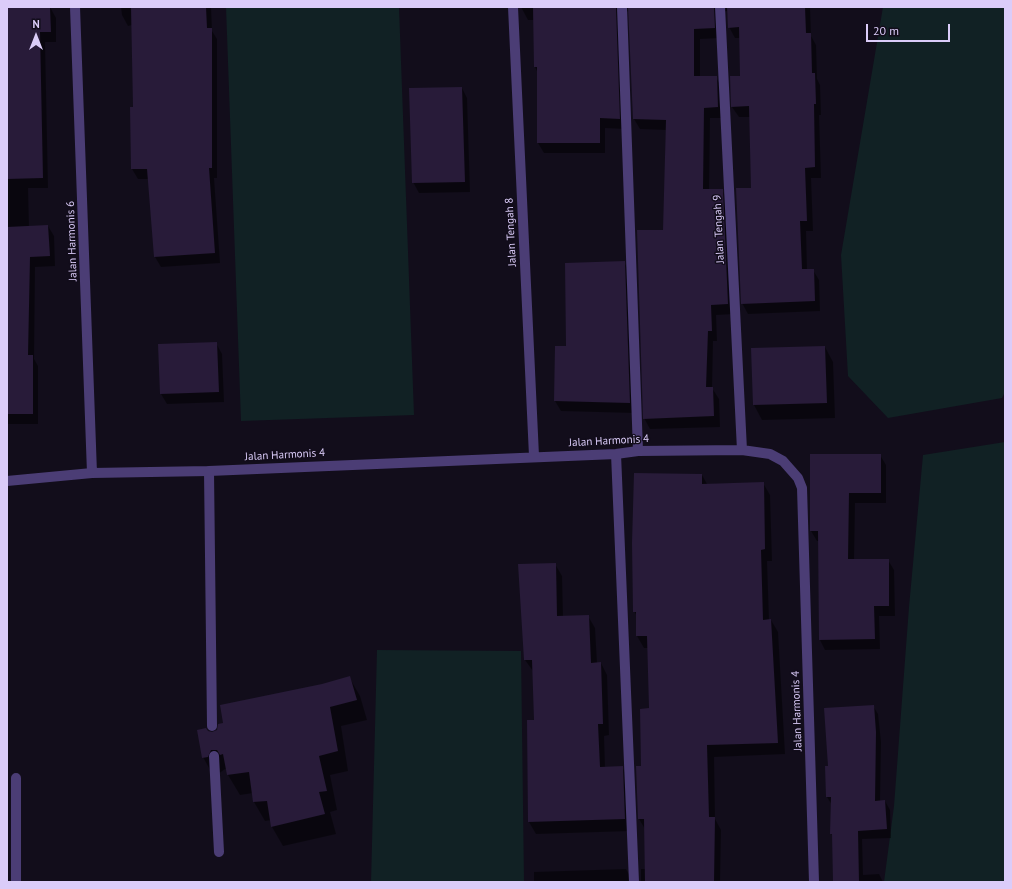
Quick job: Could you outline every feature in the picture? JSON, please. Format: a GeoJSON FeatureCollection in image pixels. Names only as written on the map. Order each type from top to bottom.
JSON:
{"type":"FeatureCollection","features":[{"type":"Feature","properties":{"kind":"street","name":"Jalan Harmonis 6"},"geometry":{"type":"LineString","coordinates":[[75,7],[92,473]]}},
{"type":"Feature","properties":{"kind":"street","name":"Jalan Tengah 8"},"geometry":{"type":"LineString","coordinates":[[513,7],[534,456]]}},
{"type":"Feature","properties":{"kind":"street"},"geometry":{"type":"LineString","coordinates":[[622,7],[638,451]]}},
{"type":"Feature","properties":{"kind":"street","name":"Jalan Tengah 9"},"geometry":{"type":"LineString","coordinates":[[720,7],[742,450]]}},
{"type":"Feature","properties":{"kind":"street","name":"Jalan Harmonis 4"},"geometry":{"type":"LineString","coordinates":[[7,481],[92,473],[209,470],[534,456],[616,454],[638,451],[742,450],[770,454],[783,461],[798,478],[802,488],[814,882]]}},
{"type":"Feature","properties":{"kind":"street"},"geometry":{"type":"LineString","coordinates":[[616,454],[634,882]]}},
{"type":"Feature","properties":{"kind":"street"},"geometry":{"type":"LineString","coordinates":[[209,470],[212,726]]}},
{"type":"Feature","properties":{"kind":"street"},"geometry":{"type":"LineString","coordinates":[[214,756],[219,852]]}},
{"type":"Feature","properties":{"kind":"street"},"geometry":{"type":"LineString","coordinates":[[16,778],[16,882]]}},
{"type":"Feature","properties":{"kind":"shaded area"},"geometry":{"type":"Polygon","coordinates":[[[226,7],[399,7],[414,415],[241,421],[226,7]]]}},
{"type":"Feature","properties":{"kind":"shaded area"},"geometry":{"type":"Polygon","coordinates":[[[883,7],[1005,7],[1005,392],[1002,398],[888,418],[848,376],[841,255],[883,7]]]}},
{"type":"Feature","properties":{"kind":"shaded area"},"geometry":{"type":"Polygon","coordinates":[[[1005,442],[1005,882],[884,882],[894,806],[909,607],[923,455],[1005,442]]]}},
{"type":"Feature","properties":{"kind":"shaded area"},"geometry":{"type":"Polygon","coordinates":[[[377,650],[521,651],[524,882],[371,882],[377,650]]]}},
{"type":"Feature","properties":{"kind":"building"},"geometry":{"type":"Polygon","coordinates":[[[7,7],[50,7],[51,32],[40,32],[43,178],[7,179],[7,7]]]}},
{"type":"Feature","properties":{"kind":"building"},"geometry":{"type":"Polygon","coordinates":[[[131,7],[206,7],[207,28],[212,28],[212,168],[209,168],[215,253],[154,257],[147,169],[131,169],[130,107],[133,107],[131,7]]]}},
{"type":"Feature","properties":{"kind":"building"},"geometry":{"type":"Polygon","coordinates":[[[533,7],[616,7],[620,119],[600,118],[600,143],[537,143],[537,67],[534,67],[533,7]]]}},
{"type":"Feature","properties":{"kind":"building"},"geometry":{"type":"Polygon","coordinates":[[[628,7],[714,7],[715,28],[694,29],[694,76],[717,76],[718,107],[704,108],[703,189],[723,189],[728,304],[711,305],[712,331],[708,331],[706,387],[713,387],[714,416],[643,419],[637,230],[663,230],[666,120],[633,119],[628,7]]]}},
{"type":"Feature","properties":{"kind":"building"},"geometry":{"type":"Polygon","coordinates":[[[727,7],[805,7],[806,33],[811,33],[812,73],[815,73],[815,167],[805,168],[807,221],[800,221],[802,269],[814,269],[815,301],[741,304],[736,188],[751,188],[749,106],[731,107],[730,76],[740,76],[739,27],[728,28],[727,7]]]}},
{"type":"Feature","properties":{"kind":"building"},"geometry":{"type":"Polygon","coordinates":[[[462,87],[465,182],[412,183],[409,88],[462,87]]]}},
{"type":"Feature","properties":{"kind":"building"},"geometry":{"type":"Polygon","coordinates":[[[48,225],[50,256],[30,257],[28,355],[33,355],[33,414],[7,414],[7,227],[48,225]]]}},
{"type":"Feature","properties":{"kind":"building"},"geometry":{"type":"Polygon","coordinates":[[[625,261],[630,403],[554,401],[555,346],[566,346],[565,263],[625,261]]]}},
{"type":"Feature","properties":{"kind":"building"},"geometry":{"type":"Polygon","coordinates":[[[217,342],[219,392],[160,394],[158,344],[217,342]]]}},
{"type":"Feature","properties":{"kind":"building"},"geometry":{"type":"Polygon","coordinates":[[[825,346],[827,403],[753,405],[751,348],[825,346]]]}},
{"type":"Feature","properties":{"kind":"building"},"geometry":{"type":"Polygon","coordinates":[[[810,454],[881,454],[881,493],[849,493],[848,559],[889,559],[889,606],[874,606],[875,639],[819,640],[818,531],[810,531],[810,454]]]}},
{"type":"Feature","properties":{"kind":"building"},"geometry":{"type":"Polygon","coordinates":[[[634,473],[702,474],[702,484],[764,482],[765,549],[761,550],[763,620],[771,619],[778,743],[707,745],[709,817],[715,817],[714,882],[645,882],[644,819],[638,819],[636,766],[641,766],[640,709],[649,708],[647,636],[636,636],[636,612],[633,612],[632,543],[634,473]]]}},
{"type":"Feature","properties":{"kind":"building"},"geometry":{"type":"Polygon","coordinates":[[[556,563],[557,616],[589,615],[591,663],[601,662],[603,724],[598,724],[600,767],[623,766],[625,819],[528,822],[527,720],[534,720],[532,660],[524,660],[518,564],[556,563]]]}},
{"type":"Feature","properties":{"kind":"building"},"geometry":{"type":"Polygon","coordinates":[[[350,676],[357,700],[330,707],[338,751],[319,756],[327,791],[319,792],[325,814],[271,827],[267,801],[253,802],[249,772],[227,775],[223,754],[220,755],[217,750],[211,750],[208,757],[202,758],[197,730],[206,728],[208,731],[212,732],[217,730],[218,724],[223,723],[220,705],[322,684],[350,676]]]}},
{"type":"Feature","properties":{"kind":"building"},"geometry":{"type":"Polygon","coordinates":[[[874,705],[876,732],[875,801],[885,800],[887,829],[858,831],[859,882],[833,882],[832,834],[830,834],[831,797],[826,797],[825,766],[828,766],[824,708],[874,705]]]}}]}
